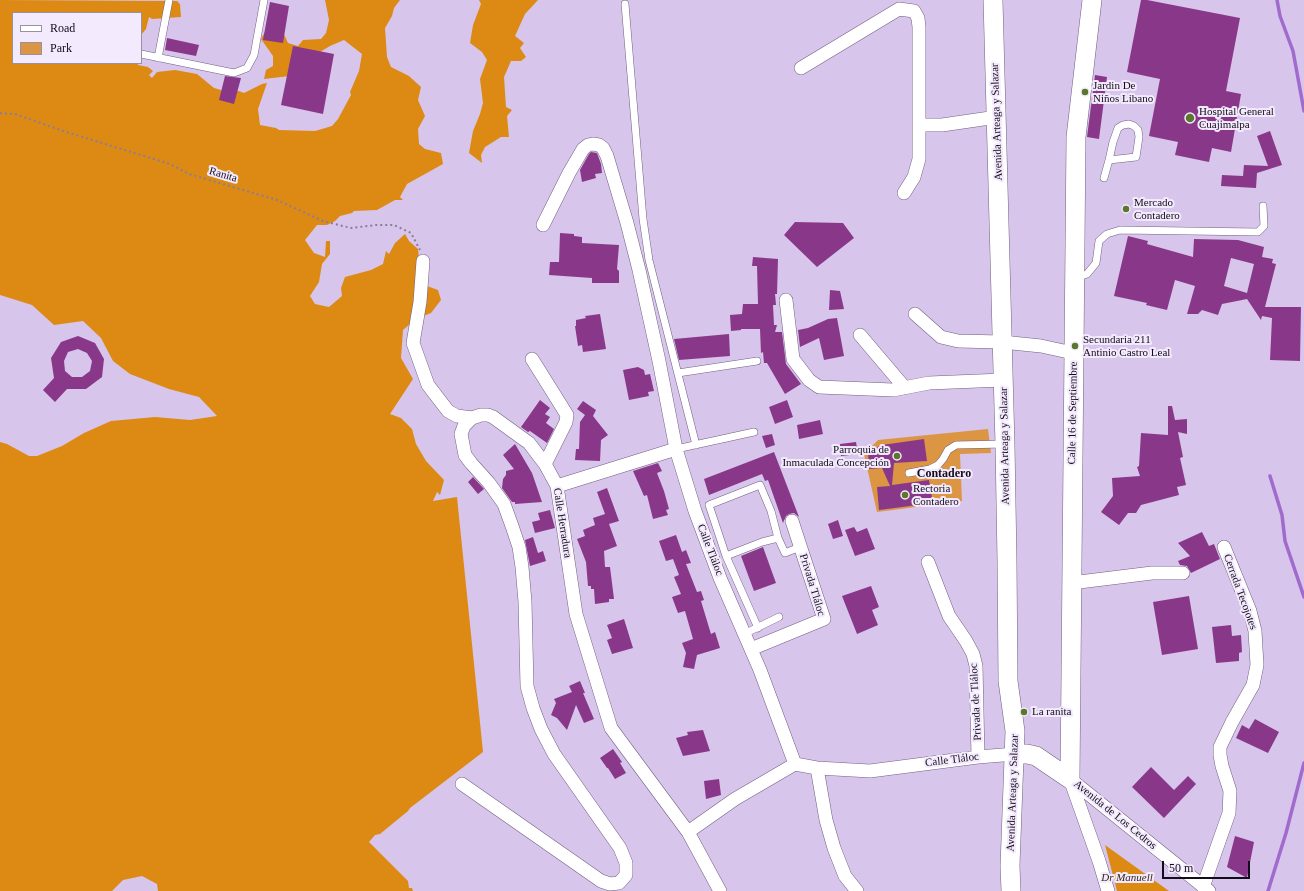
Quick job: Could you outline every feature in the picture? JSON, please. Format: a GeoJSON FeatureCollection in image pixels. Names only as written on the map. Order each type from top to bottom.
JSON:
{"type":"FeatureCollection","features":[{"type":"Feature","properties":{"kind":"street","name":"Avenida Arteaga y Salazar"},"geometry":{"type":"LineString","coordinates":[[993,0],[1005,444],[1008,682],[1015,731],[1010,866],[1011,891]]}},
{"type":"Feature","properties":{"kind":"street","name":"Calle 16 de Septiembre"},"geometry":{"type":"LineString","coordinates":[[1070,779],[1076,137],[1092,0]]}},
{"type":"Feature","properties":{"kind":"street"},"geometry":{"type":"LineString","coordinates":[[801,68],[899,10],[914,11],[918,18],[919,27],[919,159],[914,176],[904,193]]}},
{"type":"Feature","properties":{"kind":"street"},"geometry":{"type":"LineString","coordinates":[[918,125],[942,125],[997,117]]}},
{"type":"Feature","properties":{"kind":"street","name":"Calle Tláloc"},"geometry":{"type":"LineString","coordinates":[[544,225],[569,173],[583,149],[588,145],[599,145],[603,148],[607,156],[625,216],[639,270],[676,449],[695,511],[720,578],[760,670],[795,764],[817,768],[870,771],[978,757],[1014,754]]}},
{"type":"Feature","properties":{"kind":"street","name":"Calle Herradura"},"geometry":{"type":"LineString","coordinates":[[423,261],[420,302],[413,343],[428,385],[448,411],[457,416],[472,418],[481,414],[488,415],[503,423],[529,443],[545,464],[557,486],[576,614],[611,728],[688,832],[720,891]]}},
{"type":"Feature","properties":{"kind":"street"},"geometry":{"type":"LineString","coordinates":[[786,300],[793,359],[809,380],[819,387],[893,390],[928,383],[1003,380]]}},
{"type":"Feature","properties":{"kind":"street"},"geometry":{"type":"LineString","coordinates":[[915,314],[942,337],[958,341],[1002,342],[1041,346],[1073,353]]}},
{"type":"Feature","properties":{"kind":"street"},"geometry":{"type":"LineString","coordinates":[[860,335],[905,388]]}},
{"type":"Feature","properties":{"kind":"street"},"geometry":{"type":"LineString","coordinates":[[532,359],[567,415],[566,422],[545,464]]}},
{"type":"Feature","properties":{"kind":"street"},"geometry":{"type":"LineString","coordinates":[[462,784],[601,881],[610,884],[619,883],[626,875],[626,863],[620,848],[554,754],[541,729],[533,708],[527,686],[526,602],[518,547],[504,504],[489,483],[465,455],[461,434],[464,426],[472,418]]}},
{"type":"Feature","properties":{"kind":"street"},"geometry":{"type":"LineString","coordinates":[[557,486],[676,449]]}},
{"type":"Feature","properties":{"kind":"street","name":"Privada Tláloc"},"geometry":{"type":"LineString","coordinates":[[751,649],[824,619],[792,521]]}},
{"type":"Feature","properties":{"kind":"street","name":"Cerrada Tecojotes"},"geometry":{"type":"LineString","coordinates":[[1206,889],[1229,813],[1230,791],[1222,766],[1220,748],[1232,722],[1253,685],[1257,665],[1255,630],[1250,611],[1224,547]]}},
{"type":"Feature","properties":{"kind":"street","name":"Privada de Tláloc"},"geometry":{"type":"LineString","coordinates":[[928,562],[949,616],[973,654],[976,666],[978,757]]}},
{"type":"Feature","properties":{"kind":"street"},"geometry":{"type":"LineString","coordinates":[[1071,583],[1152,573],[1183,573]]}},
{"type":"Feature","properties":{"kind":"street","name":"Avenida de Los Cedros"},"geometry":{"type":"LineString","coordinates":[[1014,754],[1036,756],[1070,779],[1206,889]]}},
{"type":"Feature","properties":{"kind":"street"},"geometry":{"type":"LineString","coordinates":[[688,832],[736,799],[795,764]]}},
{"type":"Feature","properties":{"kind":"street"},"geometry":{"type":"LineString","coordinates":[[817,768],[826,820],[834,848],[845,876],[856,891]]}},
{"type":"Feature","properties":{"kind":"street"},"geometry":{"type":"LineString","coordinates":[[1070,779],[1108,891]]}},
{"type":"Feature","properties":{"kind":"lane"},"geometry":{"type":"LineString","coordinates":[[158,58],[170,0]]}},
{"type":"Feature","properties":{"kind":"lane"},"geometry":{"type":"LineString","coordinates":[[142,54],[234,73],[247,68],[254,55],[264,0]]}},
{"type":"Feature","properties":{"kind":"lane"},"geometry":{"type":"LineString","coordinates":[[625,4],[643,219],[649,260],[696,445]]}},
{"type":"Feature","properties":{"kind":"lane"},"geometry":{"type":"LineString","coordinates":[[1104,178],[1109,160],[1118,128],[1129,124],[1134,126],[1138,130],[1139,137],[1136,157],[1109,160]]}},
{"type":"Feature","properties":{"kind":"lane"},"geometry":{"type":"LineString","coordinates":[[1074,279],[1087,274],[1096,263],[1099,241],[1107,234],[1120,230],[1258,232],[1264,226],[1263,206]]}},
{"type":"Feature","properties":{"kind":"lane"},"geometry":{"type":"LineString","coordinates":[[678,373],[758,361]]}},
{"type":"Feature","properties":{"kind":"lane"},"geometry":{"type":"LineString","coordinates":[[676,449],[754,432]]}},
{"type":"Feature","properties":{"kind":"lane"},"geometry":{"type":"LineString","coordinates":[[909,473],[930,469],[938,465],[948,450],[956,445],[1005,444]]}},
{"type":"Feature","properties":{"kind":"lane"},"geometry":{"type":"LineString","coordinates":[[695,511],[760,484],[771,511],[778,538],[785,553],[800,547]]}},
{"type":"Feature","properties":{"kind":"lane"},"geometry":{"type":"LineString","coordinates":[[709,505],[726,556],[758,628]]}},
{"type":"Feature","properties":{"kind":"lane"},"geometry":{"type":"LineString","coordinates":[[726,556],[762,542],[778,538]]}},
{"type":"Feature","properties":{"kind":"lane"},"geometry":{"type":"LineString","coordinates":[[744,634],[779,617]]}},
{"type":"Feature","properties":{"kind":"path","name":"Ranita"},"geometry":{"type":"LineString","coordinates":[[0,113],[15,114],[56,129],[170,164],[188,174],[277,200],[323,221],[351,228],[376,225],[394,225],[411,232],[420,247],[423,261]]}},
{"type":"Feature","properties":{"kind":"green space"},"geometry":{"type":"Polygon","coordinates":[[[0,0],[177,1],[180,4],[181,17],[152,19],[149,17],[146,29],[142,34],[142,12],[12,12],[12,64],[138,64],[148,67],[153,71],[149,75],[152,78],[157,72],[175,70],[197,74],[214,88],[228,92],[239,91],[244,93],[267,83],[258,109],[260,125],[279,130],[315,131],[332,126],[338,119],[351,95],[350,92],[359,71],[362,54],[344,40],[320,52],[290,76],[264,79],[266,70],[273,66],[273,56],[261,39],[275,14],[288,43],[298,46],[303,40],[321,39],[326,33],[329,20],[325,0],[400,0],[394,8],[392,16],[385,28],[387,57],[391,67],[409,76],[421,87],[418,100],[425,116],[418,129],[419,144],[425,149],[441,153],[443,164],[407,184],[400,197],[403,200],[395,200],[377,210],[354,211],[352,213],[340,216],[335,221],[327,225],[317,225],[305,240],[314,253],[325,257],[326,241],[330,241],[330,254],[322,264],[319,282],[310,296],[315,304],[329,307],[342,296],[341,288],[345,277],[371,270],[383,264],[386,251],[389,254],[395,243],[405,234],[409,241],[418,249],[419,259],[427,286],[438,290],[441,300],[431,313],[416,319],[403,330],[401,358],[413,379],[390,414],[401,418],[412,429],[416,444],[426,461],[444,480],[440,495],[437,492],[433,501],[457,497],[483,752],[410,808],[380,834],[375,835],[369,842],[408,881],[409,888],[412,888],[413,891],[158,891],[157,884],[142,876],[123,880],[112,891],[0,891],[0,442],[7,444],[29,456],[37,456],[62,446],[84,433],[111,421],[155,417],[190,420],[217,416],[199,397],[169,389],[130,374],[113,361],[101,338],[83,321],[54,325],[32,305],[0,295],[0,0]]]}},
{"type":"Feature","properties":{"kind":"green space"},"geometry":{"type":"Polygon","coordinates":[[[479,0],[538,0],[525,14],[515,36],[524,43],[520,48],[526,57],[521,61],[511,61],[504,77],[506,107],[512,110],[507,116],[509,137],[501,137],[485,147],[481,155],[482,163],[469,153],[473,131],[483,103],[480,79],[487,60],[482,52],[470,43],[473,25],[481,4],[479,0]]]}},
{"type":"Feature","properties":{"kind":"green space"},"geometry":{"type":"Polygon","coordinates":[[[988,429],[991,453],[960,454],[962,501],[877,512],[864,454],[878,440],[988,429]]]}},
{"type":"Feature","properties":{"kind":"green space","name":"Dr Manuell"},"geometry":{"type":"Polygon","coordinates":[[[1105,845],[1169,891],[1117,891],[1105,845]]]}},
{"type":"Feature","properties":{"kind":"building"},"geometry":{"type":"Polygon","coordinates":[[[1141,0],[1240,18],[1226,91],[1241,94],[1231,152],[1212,148],[1209,162],[1175,155],[1178,142],[1149,136],[1160,79],[1127,72],[1141,0]]]}},
{"type":"Feature","properties":{"kind":"building"},"geometry":{"type":"Polygon","coordinates":[[[270,2],[289,6],[283,43],[263,40],[270,2]]]}},
{"type":"Feature","properties":{"kind":"building"},"geometry":{"type":"Polygon","coordinates":[[[167,38],[199,45],[196,56],[165,50],[167,38]]]}},
{"type":"Feature","properties":{"kind":"building"},"geometry":{"type":"Polygon","coordinates":[[[293,46],[334,54],[323,114],[281,105],[293,46]]]}},
{"type":"Feature","properties":{"kind":"building"},"geometry":{"type":"Polygon","coordinates":[[[1095,75],[1107,77],[1099,139],[1087,137],[1095,75]]]}},
{"type":"Feature","properties":{"kind":"building"},"geometry":{"type":"Polygon","coordinates":[[[225,76],[241,78],[234,104],[219,100],[225,76]]]}},
{"type":"Feature","properties":{"kind":"building"},"geometry":{"type":"Polygon","coordinates":[[[1270,131],[1282,165],[1257,173],[1256,188],[1221,186],[1222,175],[1243,176],[1244,165],[1268,166],[1257,136],[1270,131]]]}},
{"type":"Feature","properties":{"kind":"building"},"geometry":{"type":"Polygon","coordinates":[[[591,152],[597,153],[601,164],[602,173],[595,174],[596,178],[582,182],[580,170],[591,152]]]}},
{"type":"Feature","properties":{"kind":"building"},"geometry":{"type":"Polygon","coordinates":[[[795,222],[843,223],[854,238],[817,267],[784,235],[795,222]]]}},
{"type":"Feature","properties":{"kind":"building"},"geometry":{"type":"Polygon","coordinates":[[[560,233],[574,234],[574,236],[582,237],[582,243],[619,245],[617,269],[619,271],[619,283],[592,283],[592,278],[549,275],[550,262],[559,262],[560,233]]]}},
{"type":"Feature","properties":{"kind":"building"},"geometry":{"type":"Polygon","coordinates":[[[1128,236],[1148,241],[1147,244],[1193,257],[1194,239],[1238,240],[1264,247],[1262,257],[1273,259],[1272,263],[1276,264],[1265,307],[1301,307],[1300,361],[1270,360],[1272,318],[1262,316],[1261,320],[1247,299],[1222,304],[1218,315],[1202,310],[1198,314],[1187,314],[1195,286],[1175,280],[1167,310],[1146,305],[1147,303],[1114,296],[1128,236]],[[1231,258],[1224,286],[1247,293],[1254,264],[1231,258]]]}},
{"type":"Feature","properties":{"kind":"building"},"geometry":{"type":"Polygon","coordinates":[[[753,257],[778,259],[777,294],[775,294],[776,305],[773,305],[774,325],[777,325],[775,332],[782,332],[786,364],[801,384],[785,394],[767,363],[764,363],[763,352],[761,353],[760,329],[741,329],[731,331],[730,315],[742,314],[743,304],[758,304],[757,266],[752,266],[753,257]]]}},
{"type":"Feature","properties":{"kind":"building"},"geometry":{"type":"Polygon","coordinates":[[[830,290],[840,291],[844,309],[829,310],[830,290]]]}},
{"type":"Feature","properties":{"kind":"building"},"geometry":{"type":"Polygon","coordinates":[[[600,314],[606,349],[583,352],[582,345],[578,346],[575,326],[576,320],[586,318],[585,316],[600,314]]]}},
{"type":"Feature","properties":{"kind":"building"},"geometry":{"type":"Polygon","coordinates":[[[837,318],[844,356],[824,360],[819,338],[800,347],[798,330],[808,328],[828,319],[837,318]]]}},
{"type":"Feature","properties":{"kind":"building"},"geometry":{"type":"Polygon","coordinates":[[[729,334],[730,356],[679,360],[674,339],[729,334]]]}},
{"type":"Feature","properties":{"kind":"building"},"geometry":{"type":"Polygon","coordinates":[[[78,336],[95,343],[104,359],[102,377],[86,389],[67,389],[55,402],[43,390],[54,378],[51,358],[61,342],[78,336]],[[78,349],[68,352],[64,361],[65,371],[72,377],[82,377],[90,371],[92,361],[87,353],[78,349]]]}},
{"type":"Feature","properties":{"kind":"building"},"geometry":{"type":"Polygon","coordinates":[[[638,367],[644,370],[645,375],[650,374],[654,391],[648,392],[649,396],[629,400],[623,370],[638,367]]]}},
{"type":"Feature","properties":{"kind":"building"},"geometry":{"type":"Polygon","coordinates":[[[540,400],[550,408],[545,414],[550,417],[546,423],[554,429],[547,443],[530,431],[528,432],[521,427],[540,400]]]}},
{"type":"Feature","properties":{"kind":"building"},"geometry":{"type":"Polygon","coordinates":[[[787,400],[793,417],[775,424],[769,407],[787,400]]]}},
{"type":"Feature","properties":{"kind":"building"},"geometry":{"type":"Polygon","coordinates":[[[583,401],[596,410],[593,416],[608,435],[601,440],[600,461],[575,460],[576,449],[579,449],[580,422],[585,415],[577,409],[583,401]]]}},
{"type":"Feature","properties":{"kind":"building"},"geometry":{"type":"Polygon","coordinates":[[[1168,406],[1172,406],[1175,420],[1187,419],[1187,434],[1178,432],[1183,457],[1180,458],[1186,485],[1177,487],[1179,495],[1141,505],[1136,513],[1128,513],[1119,525],[1101,512],[1113,496],[1112,478],[1140,476],[1137,467],[1139,466],[1141,433],[1168,435],[1168,406]]]}},
{"type":"Feature","properties":{"kind":"building"},"geometry":{"type":"Polygon","coordinates":[[[820,420],[823,434],[799,439],[797,425],[820,420]]]}},
{"type":"Feature","properties":{"kind":"building"},"geometry":{"type":"Polygon","coordinates":[[[772,434],[775,445],[766,448],[762,436],[772,434]]]}},
{"type":"Feature","properties":{"kind":"building"},"geometry":{"type":"Polygon","coordinates":[[[924,439],[927,461],[894,463],[892,485],[929,480],[933,503],[879,510],[877,487],[890,486],[882,468],[869,469],[868,451],[882,445],[924,439]]]}},
{"type":"Feature","properties":{"kind":"building"},"geometry":{"type":"Polygon","coordinates":[[[856,442],[858,454],[841,456],[840,444],[856,442]]]}},
{"type":"Feature","properties":{"kind":"building"},"geometry":{"type":"Polygon","coordinates":[[[515,444],[532,473],[542,502],[515,504],[515,502],[512,502],[502,488],[506,471],[514,469],[503,455],[515,444]]]}},
{"type":"Feature","properties":{"kind":"building"},"geometry":{"type":"Polygon","coordinates":[[[774,452],[799,517],[794,513],[789,514],[786,516],[783,523],[768,480],[765,481],[762,474],[709,495],[704,479],[774,452]]]}},
{"type":"Feature","properties":{"kind":"building"},"geometry":{"type":"Polygon","coordinates":[[[658,463],[662,471],[657,473],[669,509],[666,510],[668,515],[653,519],[647,495],[644,496],[633,471],[658,463]]]}},
{"type":"Feature","properties":{"kind":"building"},"geometry":{"type":"Polygon","coordinates":[[[473,477],[484,489],[478,494],[468,482],[473,477]]]}},
{"type":"Feature","properties":{"kind":"building"},"geometry":{"type":"Polygon","coordinates":[[[607,488],[619,521],[609,524],[617,546],[604,551],[605,567],[610,567],[614,599],[609,599],[609,602],[595,604],[594,589],[591,589],[591,586],[588,586],[586,562],[577,539],[585,536],[583,530],[595,525],[593,518],[605,514],[597,492],[607,488]]]}},
{"type":"Feature","properties":{"kind":"building"},"geometry":{"type":"Polygon","coordinates":[[[550,510],[555,528],[535,533],[532,522],[540,520],[538,513],[550,510]]]}},
{"type":"Feature","properties":{"kind":"building"},"geometry":{"type":"Polygon","coordinates":[[[838,520],[843,536],[833,539],[828,524],[838,520]]]}},
{"type":"Feature","properties":{"kind":"building"},"geometry":{"type":"Polygon","coordinates":[[[854,527],[857,532],[867,528],[875,549],[855,556],[845,530],[854,527]]]}},
{"type":"Feature","properties":{"kind":"building"},"geometry":{"type":"Polygon","coordinates":[[[1202,532],[1209,546],[1214,544],[1220,559],[1191,573],[1187,566],[1180,565],[1178,561],[1190,556],[1178,543],[1202,532]]]}},
{"type":"Feature","properties":{"kind":"building"},"geometry":{"type":"Polygon","coordinates":[[[676,535],[682,552],[686,550],[691,563],[686,564],[697,592],[701,591],[704,600],[701,601],[711,634],[715,632],[720,648],[697,655],[694,669],[683,667],[686,653],[682,643],[693,639],[685,611],[678,613],[672,597],[681,594],[674,577],[679,575],[673,559],[666,561],[659,541],[676,535]]]}},
{"type":"Feature","properties":{"kind":"building"},"geometry":{"type":"Polygon","coordinates":[[[533,537],[538,553],[543,551],[546,561],[530,566],[525,540],[533,537]]]}},
{"type":"Feature","properties":{"kind":"building"},"geometry":{"type":"Polygon","coordinates":[[[763,547],[776,583],[754,591],[741,556],[763,547]]]}},
{"type":"Feature","properties":{"kind":"building"},"geometry":{"type":"Polygon","coordinates":[[[871,586],[879,607],[872,610],[878,625],[857,634],[842,596],[871,586]]]}},
{"type":"Feature","properties":{"kind":"building"},"geometry":{"type":"Polygon","coordinates":[[[1189,596],[1198,649],[1162,655],[1153,602],[1189,596]]]}},
{"type":"Feature","properties":{"kind":"building"},"geometry":{"type":"Polygon","coordinates":[[[624,619],[633,648],[612,654],[607,640],[612,638],[607,625],[624,619]]]}},
{"type":"Feature","properties":{"kind":"building"},"geometry":{"type":"Polygon","coordinates":[[[1231,625],[1232,636],[1241,635],[1242,652],[1239,653],[1239,661],[1216,663],[1212,627],[1231,625]]]}},
{"type":"Feature","properties":{"kind":"building"},"geometry":{"type":"Polygon","coordinates":[[[580,681],[585,693],[583,693],[594,719],[584,723],[576,705],[567,730],[557,718],[551,715],[556,703],[554,699],[572,692],[569,686],[580,681]]]}},
{"type":"Feature","properties":{"kind":"building"},"geometry":{"type":"Polygon","coordinates":[[[1255,719],[1279,732],[1268,753],[1236,738],[1242,725],[1249,729],[1255,719]]]}},
{"type":"Feature","properties":{"kind":"building"},"geometry":{"type":"Polygon","coordinates":[[[703,730],[710,751],[683,756],[676,738],[688,735],[687,732],[703,730]]]}},
{"type":"Feature","properties":{"kind":"building"},"geometry":{"type":"Polygon","coordinates":[[[613,749],[622,762],[620,763],[626,773],[615,779],[600,758],[613,749]]]}},
{"type":"Feature","properties":{"kind":"building"},"geometry":{"type":"Polygon","coordinates":[[[1151,767],[1174,790],[1188,776],[1196,784],[1164,818],[1132,787],[1151,767]]]}},
{"type":"Feature","properties":{"kind":"building"},"geometry":{"type":"Polygon","coordinates":[[[719,779],[721,795],[706,799],[704,781],[719,779]]]}},
{"type":"Feature","properties":{"kind":"building"},"geometry":{"type":"Polygon","coordinates":[[[1235,836],[1254,842],[1247,878],[1227,867],[1235,836]]]}},
{"type":"Feature","properties":{"kind":"waterway"},"geometry":{"type":"LineString","coordinates":[[1277,0],[1280,16],[1293,51],[1304,111]]}},
{"type":"Feature","properties":{"kind":"waterway"},"geometry":{"type":"LineString","coordinates":[[1270,476],[1282,515],[1285,541],[1304,597]]}},
{"type":"Feature","properties":{"kind":"waterway"},"geometry":{"type":"LineString","coordinates":[[1268,891],[1286,833],[1304,763]]}},
{"type":"Feature","properties":{"kind":"place","name":"Jardin De Niños Libano"},"geometry":{"type":"Point","coordinates":[1085,92]}},
{"type":"Feature","properties":{"kind":"place","name":"Hospital General Cuajimalpa"},"geometry":{"type":"Point","coordinates":[1190,118]}},
{"type":"Feature","properties":{"kind":"place","name":"Mercado Contadero"},"geometry":{"type":"Point","coordinates":[1126,209]}},
{"type":"Feature","properties":{"kind":"place","name":"Secundaria 211 Antinio Castro Leal"},"geometry":{"type":"Point","coordinates":[1075,346]}},
{"type":"Feature","properties":{"kind":"place","name":"Parroquia de Inmaculada Concepción"},"geometry":{"type":"Point","coordinates":[897,456]}},
{"type":"Feature","properties":{"kind":"place","name":"Rectoria Contadero"},"geometry":{"type":"Point","coordinates":[905,495]}},
{"type":"Feature","properties":{"kind":"place","name":"La ranita"},"geometry":{"type":"Point","coordinates":[1024,712]}},
{"type":"Feature","properties":{"kind":"district","name":"Contadero"},"geometry":{"type":"Point","coordinates":[944,474]}}]}
